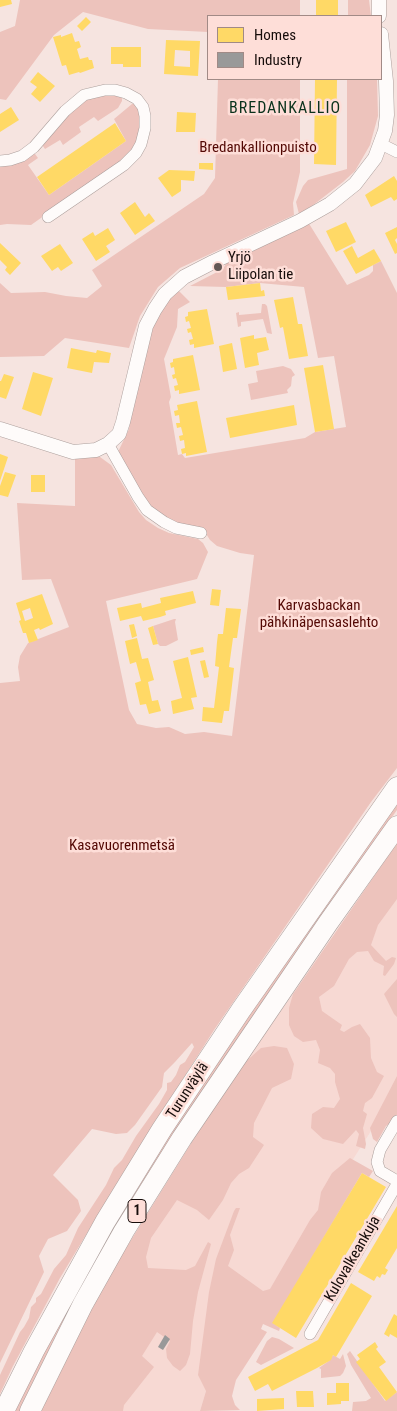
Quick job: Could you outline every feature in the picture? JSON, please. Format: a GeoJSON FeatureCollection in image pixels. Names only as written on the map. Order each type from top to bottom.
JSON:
{"type":"FeatureCollection","features":[{"type":"Feature","properties":{"kind":"highway","name":"Turunväylä"},"geometry":{"type":"LineString","coordinates":[[4,1411],[104,1222],[246,1002],[397,787]]}},
{"type":"Feature","properties":{"kind":"highway","name":"Turunväylä"},"geometry":{"type":"LineString","coordinates":[[30,1411],[87,1296],[124,1231],[182,1138],[328,923],[397,826]]}},
{"type":"Feature","properties":{"kind":"street"},"geometry":{"type":"LineString","coordinates":[[379,0],[380,15]]}},
{"type":"Feature","properties":{"kind":"street"},"geometry":{"type":"LineString","coordinates":[[0,429],[60,450],[73,452],[96,450],[108,444],[119,434],[146,326],[165,294],[177,282],[193,272],[300,221],[330,204],[355,184],[375,158],[385,131],[388,100],[382,43]]}},
{"type":"Feature","properties":{"kind":"street"},"geometry":{"type":"LineString","coordinates":[[0,161],[16,158],[34,147],[65,111],[84,95],[105,90],[115,90],[137,99],[143,107],[145,116],[143,136],[136,152],[124,165],[48,217]]}},
{"type":"Feature","properties":{"kind":"street"},"geometry":{"type":"LineString","coordinates":[[381,144],[397,152]]}},
{"type":"Feature","properties":{"kind":"street"},"geometry":{"type":"LineString","coordinates":[[108,444],[147,510],[176,528],[201,532]]}},
{"type":"Feature","properties":{"kind":"street"},"geometry":{"type":"LineString","coordinates":[[397,1121],[380,1150],[377,1162],[380,1171],[397,1182]]}},
{"type":"Feature","properties":{"kind":"street","name":"Kulovalkeankuja"},"geometry":{"type":"LineString","coordinates":[[310,1334],[397,1182]]}},
{"type":"Feature","properties":{"kind":"shaded area"},"geometry":{"type":"Polygon","coordinates":[[[397,865],[397,1090],[206,1391],[200,1411],[40,1411],[190,1145],[242,1065],[293,994],[397,865]]]}},
{"type":"Feature","properties":{"kind":"green space"},"geometry":{"type":"Polygon","coordinates":[[[20,0],[300,0],[300,15],[207,15],[207,32],[148,29],[83,12],[54,35],[6,100],[0,99],[0,32],[15,26],[20,0]]]}},
{"type":"Feature","properties":{"kind":"green space"},"geometry":{"type":"Polygon","coordinates":[[[348,0],[369,0],[371,15],[348,15],[348,0]]]}},
{"type":"Feature","properties":{"kind":"green space","name":"Bredankallionpuisto"},"geometry":{"type":"Polygon","coordinates":[[[218,80],[300,80],[300,172],[293,203],[294,215],[180,268],[158,287],[140,316],[129,348],[65,338],[44,356],[0,357],[0,283],[11,293],[45,292],[87,298],[102,286],[92,270],[204,194],[215,178],[218,80]]]}},
{"type":"Feature","properties":{"kind":"green space","name":"Bredankallionpuisto"},"geometry":{"type":"Polygon","coordinates":[[[347,80],[377,80],[378,116],[370,145],[355,171],[312,206],[299,214],[296,202],[303,186],[308,180],[347,169],[347,80]]]}},
{"type":"Feature","properties":{"kind":"green space"},"geometry":{"type":"Polygon","coordinates":[[[97,94],[122,96],[122,101],[118,108],[98,121],[94,117],[79,127],[81,132],[63,145],[60,140],[45,149],[41,143],[74,106],[97,94]]]}},
{"type":"Feature","properties":{"kind":"green space"},"geometry":{"type":"Polygon","coordinates":[[[132,104],[138,106],[141,122],[136,143],[126,158],[31,225],[0,225],[0,165],[33,153],[35,154],[38,158],[28,165],[49,195],[126,141],[114,119],[132,104]]]}},
{"type":"Feature","properties":{"kind":"green space","name":"Kasavuorenmetsä"},"geometry":{"type":"Polygon","coordinates":[[[308,222],[347,285],[369,275],[373,271],[373,265],[381,261],[397,293],[397,768],[371,802],[214,1030],[119,1180],[60,1278],[0,1394],[0,1375],[20,1332],[29,1318],[31,1307],[36,1302],[36,1298],[41,1294],[54,1269],[66,1255],[78,1228],[106,1185],[114,1168],[122,1160],[136,1136],[159,1104],[167,1090],[167,1083],[171,1082],[180,1065],[185,1062],[194,1047],[192,1043],[164,1073],[162,1087],[135,1125],[127,1133],[116,1134],[92,1129],[53,1175],[78,1200],[81,1211],[67,1231],[48,1239],[39,1256],[44,1272],[0,1363],[0,683],[20,681],[18,667],[20,656],[28,643],[69,627],[51,579],[22,580],[17,503],[75,506],[75,457],[100,457],[111,465],[139,512],[146,520],[169,533],[198,539],[203,543],[208,552],[197,579],[106,601],[129,710],[137,724],[156,728],[169,727],[185,734],[204,732],[232,736],[254,555],[217,546],[210,540],[203,529],[190,528],[169,520],[150,507],[118,452],[129,429],[132,403],[154,320],[177,289],[190,302],[178,309],[177,327],[164,359],[178,455],[182,454],[185,458],[305,438],[315,432],[346,427],[334,356],[318,358],[304,287],[260,283],[226,287],[190,286],[223,269],[227,262],[308,222]]]}},
{"type":"Feature","properties":{"kind":"green space"},"geometry":{"type":"Polygon","coordinates":[[[262,304],[267,306],[272,334],[267,333],[263,319],[241,322],[241,326],[238,327],[236,313],[239,312],[239,315],[261,313],[262,304]]]}},
{"type":"Feature","properties":{"kind":"green space"},"geometry":{"type":"Polygon","coordinates":[[[283,366],[291,369],[295,375],[292,377],[291,386],[287,390],[288,393],[251,400],[248,384],[258,382],[256,371],[283,366]]]}},
{"type":"Feature","properties":{"kind":"green space"},"geometry":{"type":"Polygon","coordinates":[[[176,619],[178,640],[166,646],[160,646],[153,626],[176,619]]]}},
{"type":"Feature","properties":{"kind":"green space"},"geometry":{"type":"Polygon","coordinates":[[[397,800],[397,810],[354,870],[41,1366],[20,1411],[13,1411],[75,1289],[205,1077],[397,800]]]}},
{"type":"Feature","properties":{"kind":"green space"},"geometry":{"type":"Polygon","coordinates":[[[397,843],[397,899],[378,925],[371,945],[386,961],[392,957],[396,958],[394,964],[385,976],[383,975],[384,966],[374,961],[368,951],[357,952],[349,959],[334,986],[319,997],[322,1011],[342,1025],[340,1030],[344,1032],[360,1024],[370,1038],[371,1058],[377,1072],[384,1076],[372,1098],[365,1103],[363,1111],[367,1114],[363,1128],[365,1149],[356,1146],[359,1134],[356,1130],[343,1144],[323,1139],[311,1128],[312,1114],[323,1107],[334,1108],[340,1099],[335,1082],[335,1074],[330,1068],[318,1063],[320,1050],[316,1040],[303,1042],[294,1036],[289,1025],[289,1008],[293,994],[397,843]]]}},
{"type":"Feature","properties":{"kind":"green space"},"geometry":{"type":"Polygon","coordinates":[[[397,979],[397,1017],[384,994],[397,979]]]}},
{"type":"Feature","properties":{"kind":"green space"},"geometry":{"type":"Polygon","coordinates":[[[274,1046],[287,1048],[294,1064],[291,1079],[272,1088],[254,1123],[253,1137],[264,1145],[249,1168],[239,1174],[231,1183],[223,1200],[209,1220],[197,1210],[177,1200],[151,1238],[146,1257],[148,1268],[186,1270],[195,1266],[208,1242],[211,1244],[198,1292],[190,1354],[186,1365],[180,1371],[173,1366],[167,1358],[166,1349],[170,1341],[157,1332],[142,1356],[154,1367],[124,1405],[123,1411],[40,1411],[84,1323],[118,1261],[190,1145],[242,1065],[261,1048],[274,1046]]]}},
{"type":"Feature","properties":{"kind":"green space"},"geometry":{"type":"Polygon","coordinates":[[[397,1076],[397,1115],[386,1126],[377,1142],[373,1139],[370,1128],[397,1076]]]}},
{"type":"Feature","properties":{"kind":"green space"},"geometry":{"type":"Polygon","coordinates":[[[350,1158],[373,1171],[369,1177],[362,1173],[273,1323],[280,1328],[279,1331],[263,1324],[261,1329],[267,1332],[236,1380],[232,1396],[235,1405],[240,1410],[200,1411],[206,1391],[198,1375],[209,1292],[216,1259],[234,1211],[236,1208],[240,1208],[230,1235],[234,1250],[228,1266],[263,1291],[270,1289],[310,1220],[318,1210],[321,1192],[332,1173],[350,1158]]]}},
{"type":"Feature","properties":{"kind":"green space"},"geometry":{"type":"Polygon","coordinates":[[[272,1337],[294,1348],[261,1365],[256,1362],[267,1341],[272,1337]]]}},
{"type":"Feature","properties":{"kind":"green space"},"geometry":{"type":"Polygon","coordinates":[[[350,1351],[385,1401],[397,1392],[397,1411],[352,1411],[353,1402],[366,1401],[371,1398],[351,1365],[347,1354],[350,1351]]]}},
{"type":"Feature","properties":{"kind":"green space"},"geometry":{"type":"Polygon","coordinates":[[[343,1354],[346,1366],[343,1373],[340,1376],[321,1378],[321,1369],[319,1368],[330,1360],[333,1355],[340,1359],[343,1354]]]}},
{"type":"Feature","properties":{"kind":"building: Homes"},"geometry":{"type":"Polygon","coordinates":[[[0,0],[11,0],[12,4],[0,7],[0,0]]]}},
{"type":"Feature","properties":{"kind":"building: Homes"},"geometry":{"type":"Polygon","coordinates":[[[316,0],[338,0],[338,15],[316,15],[316,0]]]}},
{"type":"Feature","properties":{"kind":"building: Homes"},"geometry":{"type":"Polygon","coordinates":[[[86,17],[91,22],[82,31],[77,26],[86,17]]]}},
{"type":"Feature","properties":{"kind":"building: Homes"},"geometry":{"type":"Polygon","coordinates":[[[72,33],[75,42],[79,41],[81,47],[77,49],[80,59],[88,57],[89,60],[92,60],[94,68],[69,75],[66,65],[62,66],[53,37],[61,35],[61,37],[72,33]]]}},
{"type":"Feature","properties":{"kind":"building: Homes"},"geometry":{"type":"Polygon","coordinates":[[[166,40],[200,41],[198,76],[164,74],[166,40]],[[175,50],[174,66],[190,67],[190,51],[175,50]]]}},
{"type":"Feature","properties":{"kind":"building: Homes"},"geometry":{"type":"Polygon","coordinates":[[[111,47],[141,47],[141,67],[123,67],[123,64],[111,64],[111,47]]]}},
{"type":"Feature","properties":{"kind":"building: Homes"},"geometry":{"type":"Polygon","coordinates":[[[38,72],[55,86],[40,102],[31,94],[37,87],[30,82],[38,72]]]}},
{"type":"Feature","properties":{"kind":"building: Homes"},"geometry":{"type":"Polygon","coordinates":[[[315,80],[337,80],[336,165],[314,164],[315,80]]]}},
{"type":"Feature","properties":{"kind":"building: Homes"},"geometry":{"type":"Polygon","coordinates":[[[11,107],[19,120],[0,132],[0,114],[11,107]]]}},
{"type":"Feature","properties":{"kind":"building: Homes"},"geometry":{"type":"Polygon","coordinates":[[[177,112],[196,113],[195,132],[176,132],[177,112]]]}},
{"type":"Feature","properties":{"kind":"building: Homes"},"geometry":{"type":"Polygon","coordinates":[[[115,123],[126,141],[49,195],[37,177],[115,123]]]}},
{"type":"Feature","properties":{"kind":"building: Homes"},"geometry":{"type":"Polygon","coordinates":[[[199,163],[213,163],[213,170],[199,169],[199,163]]]}},
{"type":"Feature","properties":{"kind":"building: Homes"},"geometry":{"type":"Polygon","coordinates":[[[169,170],[195,171],[194,181],[181,180],[181,191],[172,197],[158,178],[169,170]]]}},
{"type":"Feature","properties":{"kind":"building: Homes"},"geometry":{"type":"Polygon","coordinates":[[[394,176],[397,181],[397,199],[394,201],[391,197],[371,207],[365,195],[394,176]]]}},
{"type":"Feature","properties":{"kind":"building: Homes"},"geometry":{"type":"Polygon","coordinates":[[[135,202],[145,217],[149,213],[155,221],[135,235],[120,213],[135,202]]]}},
{"type":"Feature","properties":{"kind":"building: Homes"},"geometry":{"type":"Polygon","coordinates":[[[346,222],[356,242],[336,252],[326,231],[346,222]]]}},
{"type":"Feature","properties":{"kind":"building: Homes"},"geometry":{"type":"Polygon","coordinates":[[[397,227],[397,238],[395,240],[397,253],[395,254],[385,233],[397,227]]]}},
{"type":"Feature","properties":{"kind":"building: Homes"},"geometry":{"type":"Polygon","coordinates":[[[108,228],[115,240],[106,246],[110,252],[96,261],[82,239],[93,232],[95,236],[108,228]]]}},
{"type":"Feature","properties":{"kind":"building: Homes"},"geometry":{"type":"Polygon","coordinates":[[[0,243],[21,263],[10,275],[5,270],[7,267],[0,260],[0,243]]]}},
{"type":"Feature","properties":{"kind":"building: Homes"},"geometry":{"type":"Polygon","coordinates":[[[60,244],[73,263],[61,271],[58,267],[52,271],[41,256],[60,244]]]}},
{"type":"Feature","properties":{"kind":"building: Homes"},"geometry":{"type":"Polygon","coordinates":[[[352,246],[358,258],[374,249],[381,261],[356,274],[343,251],[352,246]]]}},
{"type":"Feature","properties":{"kind":"building: Homes"},"geometry":{"type":"Polygon","coordinates":[[[260,283],[261,291],[264,290],[265,296],[228,300],[226,287],[260,283]]]}},
{"type":"Feature","properties":{"kind":"building: Homes"},"geometry":{"type":"Polygon","coordinates":[[[293,297],[298,324],[302,324],[308,356],[289,359],[283,327],[280,328],[274,300],[293,297]]]}},
{"type":"Feature","properties":{"kind":"building: Homes"},"geometry":{"type":"Polygon","coordinates":[[[207,309],[214,344],[194,348],[194,344],[190,345],[189,340],[193,339],[191,332],[188,333],[187,329],[191,328],[189,321],[186,322],[185,317],[188,316],[188,312],[207,309]]]}},
{"type":"Feature","properties":{"kind":"building: Homes"},"geometry":{"type":"Polygon","coordinates":[[[254,335],[254,339],[266,337],[269,350],[257,353],[259,365],[245,368],[240,338],[254,335]]]}},
{"type":"Feature","properties":{"kind":"building: Homes"},"geometry":{"type":"Polygon","coordinates":[[[232,343],[237,369],[223,372],[219,346],[232,343]]]}},
{"type":"Feature","properties":{"kind":"building: Homes"},"geometry":{"type":"Polygon","coordinates":[[[71,348],[96,353],[97,350],[111,353],[109,363],[94,362],[92,373],[67,368],[71,348]]]}},
{"type":"Feature","properties":{"kind":"building: Homes"},"geometry":{"type":"Polygon","coordinates":[[[193,355],[200,390],[179,394],[179,390],[175,391],[174,386],[178,385],[176,378],[173,379],[172,375],[175,374],[174,367],[171,368],[170,363],[173,362],[173,359],[193,355]]]}},
{"type":"Feature","properties":{"kind":"building: Homes"},"geometry":{"type":"Polygon","coordinates":[[[323,365],[334,429],[315,432],[304,368],[323,365]]]}},
{"type":"Feature","properties":{"kind":"building: Homes"},"geometry":{"type":"Polygon","coordinates":[[[33,372],[53,378],[41,416],[22,409],[33,372]]]}},
{"type":"Feature","properties":{"kind":"building: Homes"},"geometry":{"type":"Polygon","coordinates":[[[4,374],[14,377],[6,399],[0,397],[0,381],[4,374]]]}},
{"type":"Feature","properties":{"kind":"building: Homes"},"geometry":{"type":"Polygon","coordinates":[[[197,401],[207,452],[186,456],[186,453],[182,454],[181,449],[185,448],[184,440],[180,441],[179,436],[183,435],[181,427],[177,428],[176,423],[180,423],[179,415],[175,416],[174,411],[178,410],[177,405],[197,401]]]}},
{"type":"Feature","properties":{"kind":"building: Homes"},"geometry":{"type":"Polygon","coordinates":[[[294,405],[297,425],[230,438],[226,418],[294,405]]]}},
{"type":"Feature","properties":{"kind":"building: Homes"},"geometry":{"type":"Polygon","coordinates":[[[0,454],[8,457],[0,481],[0,454]]]}},
{"type":"Feature","properties":{"kind":"building: Homes"},"geometry":{"type":"Polygon","coordinates":[[[5,472],[16,475],[8,497],[0,495],[0,486],[5,472]]]}},
{"type":"Feature","properties":{"kind":"building: Homes"},"geometry":{"type":"Polygon","coordinates":[[[31,475],[45,475],[45,492],[31,492],[31,475]]]}},
{"type":"Feature","properties":{"kind":"building: Homes"},"geometry":{"type":"Polygon","coordinates":[[[212,589],[221,590],[219,606],[210,605],[212,589]]]}},
{"type":"Feature","properties":{"kind":"building: Homes"},"geometry":{"type":"Polygon","coordinates":[[[193,591],[196,603],[165,611],[166,615],[160,617],[143,621],[141,616],[120,621],[117,608],[141,603],[142,608],[161,603],[160,598],[193,591]]]}},
{"type":"Feature","properties":{"kind":"building: Homes"},"geometry":{"type":"Polygon","coordinates":[[[42,594],[53,624],[40,630],[39,628],[34,630],[38,640],[29,643],[26,633],[23,633],[16,603],[42,594]],[[30,608],[22,611],[25,621],[33,618],[30,608]]]}},
{"type":"Feature","properties":{"kind":"building: Homes"},"geometry":{"type":"Polygon","coordinates":[[[226,608],[241,609],[237,638],[233,638],[229,667],[234,668],[229,711],[224,711],[222,723],[202,721],[203,707],[214,708],[219,667],[215,666],[217,642],[218,634],[223,634],[226,608]]]}},
{"type":"Feature","properties":{"kind":"building: Homes"},"geometry":{"type":"Polygon","coordinates":[[[134,624],[137,636],[132,638],[129,625],[134,624]]]}},
{"type":"Feature","properties":{"kind":"building: Homes"},"geometry":{"type":"Polygon","coordinates":[[[153,626],[158,644],[153,645],[148,628],[153,626]]]}},
{"type":"Feature","properties":{"kind":"building: Homes"},"geometry":{"type":"Polygon","coordinates":[[[137,638],[142,659],[148,658],[154,680],[148,682],[152,701],[158,700],[161,711],[149,714],[146,704],[140,705],[135,683],[141,681],[136,662],[130,664],[125,641],[137,638]]]}},
{"type":"Feature","properties":{"kind":"building: Homes"},"geometry":{"type":"Polygon","coordinates":[[[203,647],[204,652],[191,655],[190,650],[203,647]]]}},
{"type":"Feature","properties":{"kind":"building: Homes"},"geometry":{"type":"Polygon","coordinates":[[[188,657],[197,697],[191,698],[194,709],[173,714],[171,701],[182,698],[173,661],[188,657]]]}},
{"type":"Feature","properties":{"kind":"building: Homes"},"geometry":{"type":"Polygon","coordinates":[[[205,660],[209,677],[204,678],[200,661],[205,660]]]}},
{"type":"Feature","properties":{"kind":"building: Homes"},"geometry":{"type":"Polygon","coordinates":[[[362,1173],[386,1187],[296,1338],[272,1323],[362,1173]]]}},
{"type":"Feature","properties":{"kind":"building: Homes"},"geometry":{"type":"Polygon","coordinates":[[[397,1206],[397,1248],[385,1268],[388,1270],[385,1275],[382,1274],[380,1278],[377,1276],[374,1281],[358,1272],[397,1206]]]}},
{"type":"Feature","properties":{"kind":"building: Homes"},"geometry":{"type":"Polygon","coordinates":[[[351,1283],[372,1296],[336,1357],[333,1355],[331,1360],[272,1391],[268,1384],[255,1391],[248,1377],[318,1340],[351,1283]]]}},
{"type":"Feature","properties":{"kind":"building: Homes"},"geometry":{"type":"Polygon","coordinates":[[[394,1314],[397,1316],[397,1338],[390,1334],[389,1337],[384,1334],[394,1314]]]}},
{"type":"Feature","properties":{"kind":"building: Homes"},"geometry":{"type":"Polygon","coordinates":[[[375,1342],[378,1347],[376,1349],[386,1362],[379,1367],[397,1392],[386,1401],[356,1362],[360,1359],[357,1355],[375,1342]]]}},
{"type":"Feature","properties":{"kind":"building: Homes"},"geometry":{"type":"Polygon","coordinates":[[[336,1383],[349,1383],[349,1401],[341,1401],[341,1404],[327,1405],[327,1393],[336,1393],[336,1383]]]}},
{"type":"Feature","properties":{"kind":"building: Homes"},"geometry":{"type":"Polygon","coordinates":[[[296,1391],[313,1391],[314,1407],[297,1407],[296,1391]]]}},
{"type":"Feature","properties":{"kind":"building: Homes"},"geometry":{"type":"Polygon","coordinates":[[[284,1398],[284,1409],[257,1411],[257,1399],[284,1398]]]}},
{"type":"Feature","properties":{"kind":"building: Industry"},"geometry":{"type":"Polygon","coordinates":[[[165,1335],[170,1339],[163,1350],[158,1347],[165,1335]]]}},
{"type":"Feature","properties":{"kind":"place","name":"Yrjö Liipolan tie"},"geometry":{"type":"Point","coordinates":[218,267]}},
{"type":"Feature","properties":{"kind":"district","name":"BREDANKALLIO"},"geometry":{"type":"Point","coordinates":[285,109]}},
{"type":"Feature","properties":{"kind":"park label","name":"Karvasbackan pähkinäpensaslehto"},"geometry":{"type":"Point","coordinates":[319,614]}}]}
